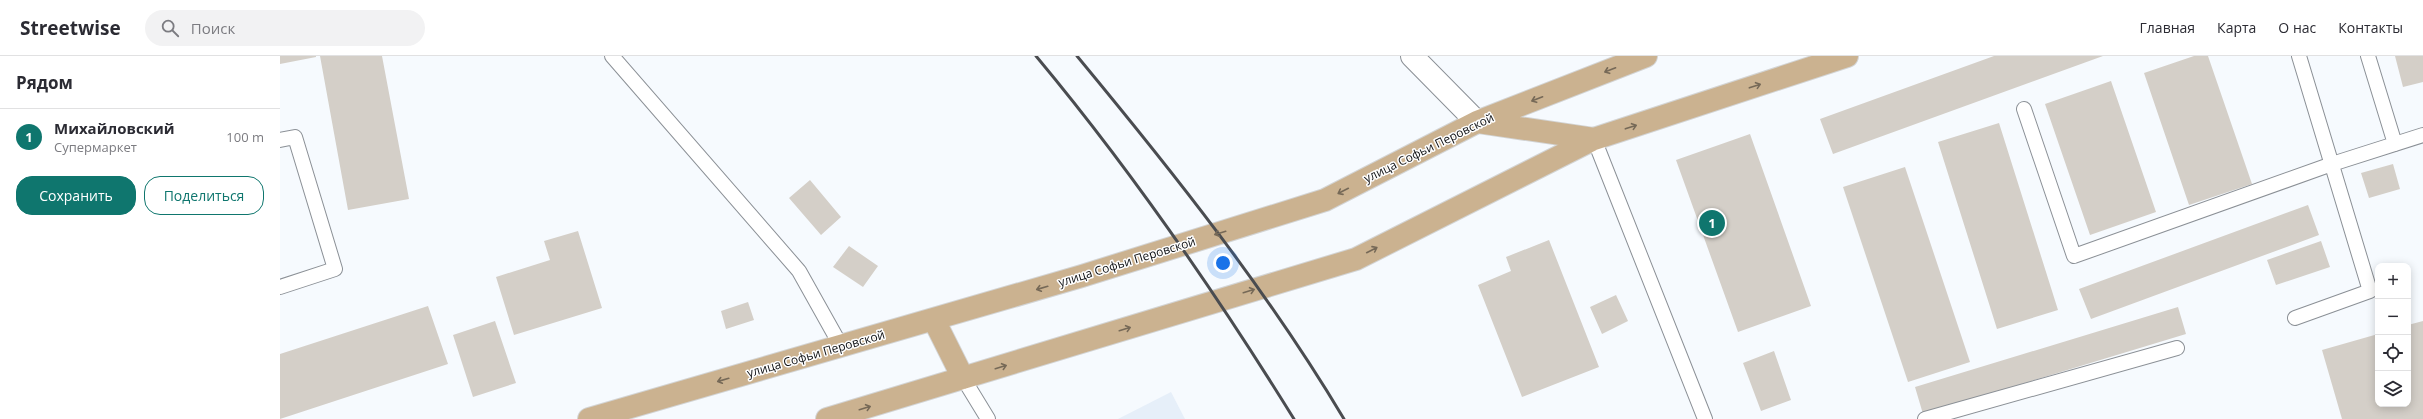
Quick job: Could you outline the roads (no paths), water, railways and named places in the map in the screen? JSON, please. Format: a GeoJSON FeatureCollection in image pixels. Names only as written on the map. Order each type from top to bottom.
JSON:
{"type":"FeatureCollection","features":[{"type":"Feature","properties":{"kind":"main road","name":"улица Софьи Перовской"},"geometry":{"type":"LineString","coordinates":[[589,419],[1090,274],[1325,200],[1477,122],[1646,56]]}},
{"type":"Feature","properties":{"kind":"main road"},"geometry":{"type":"LineString","coordinates":[[827,419],[1356,259],[1594,139],[1847,56]]}},
{"type":"Feature","properties":{"kind":"main road"},"geometry":{"type":"LineString","coordinates":[[1477,122],[1594,139]]}},
{"type":"Feature","properties":{"kind":"main road"},"geometry":{"type":"LineString","coordinates":[[934,320],[963,378]]}},
{"type":"Feature","properties":{"kind":"street"},"geometry":{"type":"LineString","coordinates":[[1412,56],[1477,122]]}},
{"type":"Feature","properties":{"kind":"lane"},"geometry":{"type":"LineString","coordinates":[[612,56],[799,271],[841,346]]}},
{"type":"Feature","properties":{"kind":"lane"},"geometry":{"type":"LineString","coordinates":[[2295,318],[2370,291],[2299,56]]}},
{"type":"Feature","properties":{"kind":"lane"},"geometry":{"type":"LineString","coordinates":[[2368,56],[2395,144]]}},
{"type":"Feature","properties":{"kind":"lane"},"geometry":{"type":"LineString","coordinates":[[2024,108],[2074,256],[2332,164],[2423,135]]}},
{"type":"Feature","properties":{"kind":"lane"},"geometry":{"type":"LineString","coordinates":[[280,140],[295,137],[335,269],[280,287]]}},
{"type":"Feature","properties":{"kind":"lane"},"geometry":{"type":"LineString","coordinates":[[1594,139],[1705,419]]}},
{"type":"Feature","properties":{"kind":"lane"},"geometry":{"type":"LineString","coordinates":[[1925,419],[2177,348]]}},
{"type":"Feature","properties":{"kind":"lane"},"geometry":{"type":"LineString","coordinates":[[963,378],[988,419]]}},
{"type":"Feature","properties":{"kind":"railway"},"geometry":{"type":"LineString","coordinates":[[1036,56],[1105,143],[1171,233],[1234,325],[1294,419]]}},
{"type":"Feature","properties":{"kind":"railway"},"geometry":{"type":"LineString","coordinates":[[1077,56],[1218,233],[1283,324],[1344,419]]}},
{"type":"Feature","properties":{"kind":"place","name":"Михайловский"},"geometry":{"type":"Point","coordinates":[1712,223]}}]}
